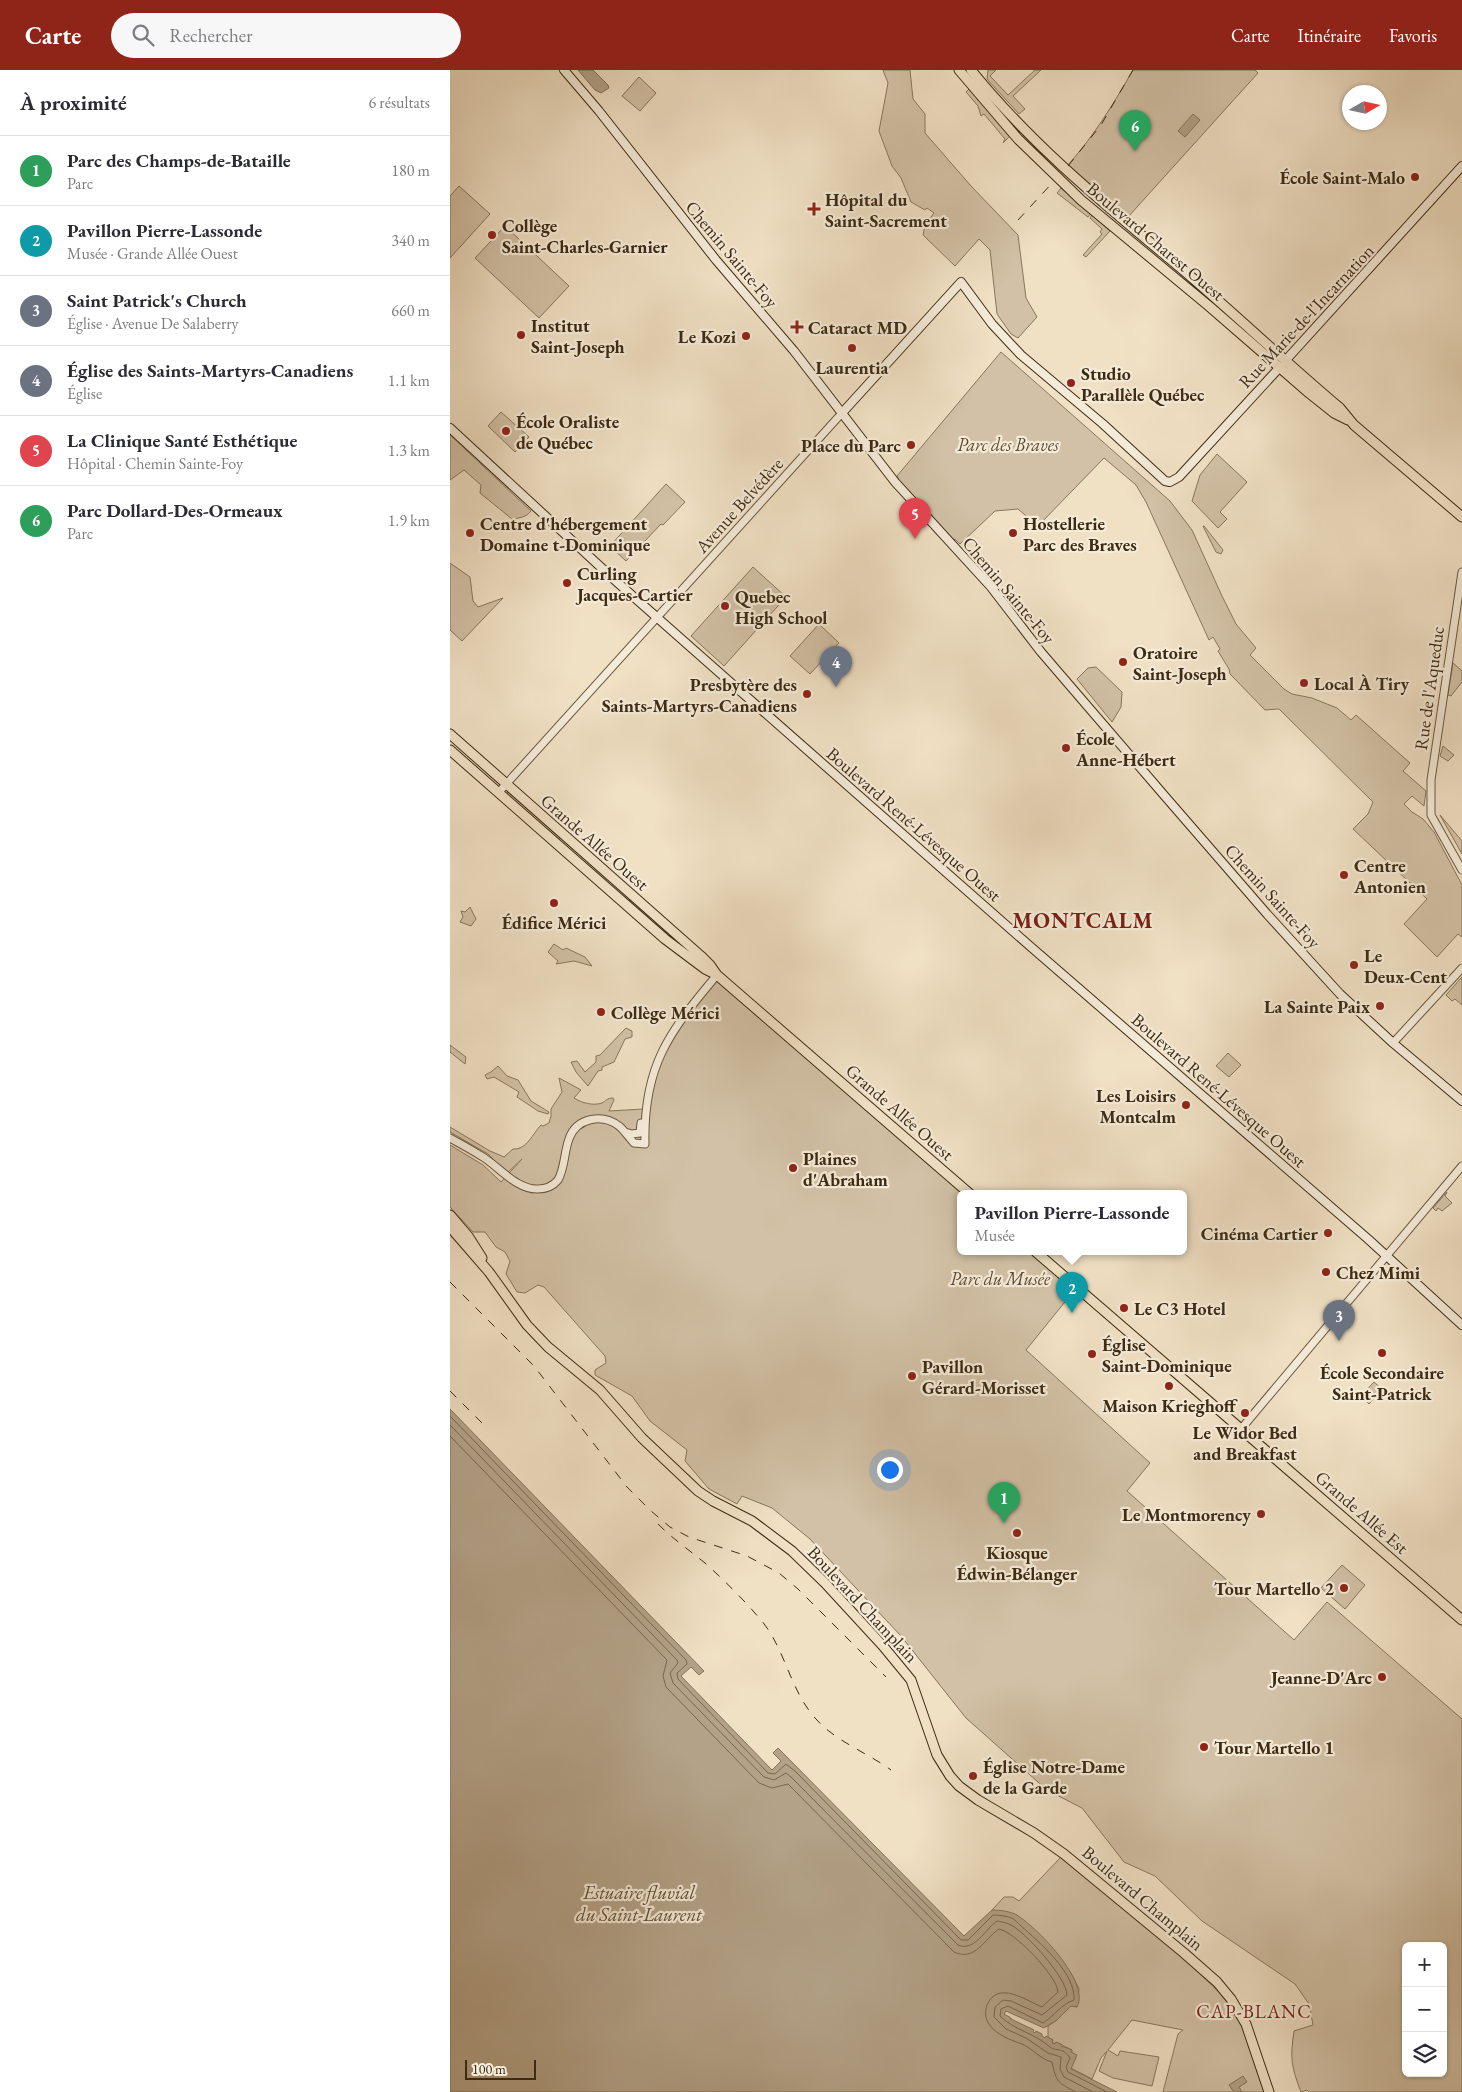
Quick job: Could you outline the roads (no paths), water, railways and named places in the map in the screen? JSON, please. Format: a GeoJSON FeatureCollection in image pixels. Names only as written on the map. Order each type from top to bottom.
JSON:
{"type":"FeatureCollection","features":[{"type":"Feature","properties":{"kind":"main road","name":"Chemin Sainte-Foy"},"geometry":{"type":"LineString","coordinates":[[564,70],[842,413],[895,482],[991,587],[1076,693],[1267,914],[1340,994],[1393,1043],[1462,1100]]}},
{"type":"Feature","properties":{"kind":"main road","name":"Boulevard Charest Ouest"},"geometry":{"type":"LineString","coordinates":[[959,70],[1018,139],[1081,200],[1282,364],[1340,408],[1349,420],[1462,517]]}},
{"type":"Feature","properties":{"kind":"main road","name":"Boulevard Charest Ouest"},"geometry":{"type":"LineString","coordinates":[[971,70],[1009,113],[1076,180],[1191,278],[1282,364]]}},
{"type":"Feature","properties":{"kind":"main road","name":"Rue Marie-de-l'Incarnation"},"geometry":{"type":"LineString","coordinates":[[1170,482],[1179,477],[1462,166]]}},
{"type":"Feature","properties":{"kind":"main road","name":"Avenue Belvédère"},"geometry":{"type":"LineString","coordinates":[[842,413],[961,282],[992,324],[1021,355],[1103,424],[1165,481],[1170,482]]}},
{"type":"Feature","properties":{"kind":"main road","name":"Boulevard René-Lévesque Ouest"},"geometry":{"type":"LineString","coordinates":[[450,428],[656,617],[1462,1324]]}},
{"type":"Feature","properties":{"kind":"main road","name":"Grande Allée Ouest"},"geometry":{"type":"LineString","coordinates":[[450,734],[706,960],[717,975],[965,1190]]}},
{"type":"Feature","properties":{"kind":"main road","name":"Grande Allée Ouest"},"geometry":{"type":"LineString","coordinates":[[450,750],[665,939],[705,969],[717,975]]}},
{"type":"Feature","properties":{"kind":"main road","name":"Boulevard Champlain"},"geometry":{"type":"LineString","coordinates":[[450,1215],[475,1244],[489,1272]]}},
{"type":"Feature","properties":{"kind":"main road","name":"Boulevard Champlain"},"geometry":{"type":"LineString","coordinates":[[450,1226],[489,1272],[516,1311],[537,1336],[600,1390],[642,1438],[705,1496],[752,1521],[778,1540],[807,1565],[865,1626],[911,1680],[937,1755],[950,1776],[959,1786],[1064,1854],[1217,1982],[1246,2024],[1269,2092]]}},
{"type":"Feature","properties":{"kind":"main road"},"geometry":{"type":"LineString","coordinates":[[1039,1255],[1241,1429]]}},
{"type":"Feature","properties":{"kind":"main road","name":"Grande Allée Est"},"geometry":{"type":"LineString","coordinates":[[1241,1429],[1462,1620]]}},
{"type":"Feature","properties":{"kind":"street","name":"Avenue Belvédère"},"geometry":{"type":"LineString","coordinates":[[499,792],[842,413]]}},
{"type":"Feature","properties":{"kind":"street","name":"Rue de l'Aqueduc"},"geometry":{"type":"LineString","coordinates":[[1462,572],[1431,780],[1431,815],[1462,870]]}},
{"type":"Feature","properties":{"kind":"street"},"geometry":{"type":"LineString","coordinates":[[1393,1043],[1462,968]]}},
{"type":"Feature","properties":{"kind":"street"},"geometry":{"type":"LineString","coordinates":[[625,1132],[632,1134],[640,1133],[655,1066],[671,1032],[717,975]]}},
{"type":"Feature","properties":{"kind":"street"},"geometry":{"type":"LineString","coordinates":[[450,1138],[484,1157],[520,1184],[540,1189],[552,1185],[558,1179],[569,1138],[581,1123],[596,1118],[607,1120],[625,1132],[634,1143],[645,1144],[646,1102]]}},
{"type":"Feature","properties":{"kind":"street"},"geometry":{"type":"LineString","coordinates":[[1241,1429],[1462,1166]]}},
{"type":"Feature","properties":{"kind":"water"},"geometry":{"type":"Polygon","coordinates":[[[578,70],[593,70],[609,88],[601,93],[595,90],[578,70]]]}},
{"type":"Feature","properties":{"kind":"water"},"geometry":{"type":"Polygon","coordinates":[[[1193,114],[1200,120],[1185,137],[1178,131],[1193,114]]]}},
{"type":"Feature","properties":{"kind":"water","name":"Estuaire fluvial du Saint-Laurent"},"geometry":{"type":"Polygon","coordinates":[[[450,1409],[704,1671],[699,1675],[691,1667],[681,1676],[772,1770],[781,1761],[773,1753],[778,1748],[964,1936],[992,1910],[998,1910],[1015,1914],[1047,1942],[1069,1969],[1076,1983],[1079,1996],[1077,2007],[1071,2006],[1057,2020],[1044,2028],[1006,2011],[1004,2014],[1034,2030],[1033,2032],[1035,2033],[1036,2031],[1045,2038],[1046,2036],[1053,2040],[1052,2043],[1055,2044],[1056,2042],[1072,2050],[1071,2052],[1077,2055],[1071,2069],[1117,2092],[450,2092],[450,1409]]]}},
{"type":"Feature","properties":{"kind":"water"},"geometry":{"type":"Polygon","coordinates":[[[1243,2076],[1247,2082],[1239,2087],[1242,2092],[1234,2092],[1229,2085],[1243,2076]]]}},
{"type":"Feature","properties":{"kind":"railway"},"geometry":{"type":"LineString","coordinates":[[1068,166],[1101,125],[1133,70]]}},
{"type":"Feature","properties":{"kind":"railway"},"geometry":{"type":"LineString","coordinates":[[1018,220],[1054,181]]}},
{"type":"Feature","properties":{"kind":"railway"},"geometry":{"type":"LineString","coordinates":[[450,1282],[534,1366],[627,1487],[651,1511],[670,1527],[689,1537],[747,1556],[779,1573],[798,1589],[886,1677]]}},
{"type":"Feature","properties":{"kind":"railway"},"geometry":{"type":"LineString","coordinates":[[450,1391],[483,1424]]}},
{"type":"Feature","properties":{"kind":"railway"},"geometry":{"type":"LineString","coordinates":[[658,1524],[705,1563],[761,1620],[775,1642],[803,1702],[819,1722],[838,1738],[891,1770]]}},
{"type":"Feature","properties":{"kind":"place","name":"Parc Dollard-Des-Ormeaux"},"geometry":{"type":"Point","coordinates":[1135,151]}},
{"type":"Feature","properties":{"kind":"place","name":"École Saint-Malo"},"geometry":{"type":"Point","coordinates":[1415,177]}},
{"type":"Feature","properties":{"kind":"place","name":"Hôpital du Saint-Sacrement"},"geometry":{"type":"Point","coordinates":[814,209]}},
{"type":"Feature","properties":{"kind":"place","name":"Collège Saint-Charles-Garnier"},"geometry":{"type":"Point","coordinates":[492,235]}},
{"type":"Feature","properties":{"kind":"place","name":"Cataract MD"},"geometry":{"type":"Point","coordinates":[797,327]}},
{"type":"Feature","properties":{"kind":"place","name":"Institut Saint-Joseph"},"geometry":{"type":"Point","coordinates":[521,335]}},
{"type":"Feature","properties":{"kind":"place","name":"Le Kozi"},"geometry":{"type":"Point","coordinates":[746,336]}},
{"type":"Feature","properties":{"kind":"place","name":"Laurentia"},"geometry":{"type":"Point","coordinates":[852,348]}},
{"type":"Feature","properties":{"kind":"place","name":"Studio Parallèle Québec"},"geometry":{"type":"Point","coordinates":[1071,383]}},
{"type":"Feature","properties":{"kind":"place","name":"École Oraliste de Québec"},"geometry":{"type":"Point","coordinates":[506,431]}},
{"type":"Feature","properties":{"kind":"place","name":"Place du Parc"},"geometry":{"type":"Point","coordinates":[911,445]}},
{"type":"Feature","properties":{"kind":"place","name":"Centre d'hébergement Domaine t-Dominique"},"geometry":{"type":"Point","coordinates":[470,533]}},
{"type":"Feature","properties":{"kind":"place","name":"Hostellerie Parc des Braves"},"geometry":{"type":"Point","coordinates":[1013,533]}},
{"type":"Feature","properties":{"kind":"place","name":"La Clinique Santé Esthétique"},"geometry":{"type":"Point","coordinates":[915,539]}},
{"type":"Feature","properties":{"kind":"place","name":"Curling Jacques-Cartier"},"geometry":{"type":"Point","coordinates":[567,583]}},
{"type":"Feature","properties":{"kind":"place","name":"Quebec High School"},"geometry":{"type":"Point","coordinates":[725,606]}},
{"type":"Feature","properties":{"kind":"place","name":"Oratoire Saint-Joseph"},"geometry":{"type":"Point","coordinates":[1123,662]}},
{"type":"Feature","properties":{"kind":"place","name":"Local À Tiry"},"geometry":{"type":"Point","coordinates":[1304,683]}},
{"type":"Feature","properties":{"kind":"place","name":"Église des Saints-Martyrs-Canadiens"},"geometry":{"type":"Point","coordinates":[836,687]}},
{"type":"Feature","properties":{"kind":"place","name":"Presbytère des Saints-Martyrs-Canadiens"},"geometry":{"type":"Point","coordinates":[807,694]}},
{"type":"Feature","properties":{"kind":"place","name":"École Anne-Hébert"},"geometry":{"type":"Point","coordinates":[1066,748]}},
{"type":"Feature","properties":{"kind":"place","name":"Centre Antonien"},"geometry":{"type":"Point","coordinates":[1344,875]}},
{"type":"Feature","properties":{"kind":"place","name":"Édifice Mérici"},"geometry":{"type":"Point","coordinates":[554,903]}},
{"type":"Feature","properties":{"kind":"place","name":"Le Deux-Cent"},"geometry":{"type":"Point","coordinates":[1354,965]}},
{"type":"Feature","properties":{"kind":"place","name":"La Sainte Paix"},"geometry":{"type":"Point","coordinates":[1380,1006]}},
{"type":"Feature","properties":{"kind":"place","name":"Collège Mérici"},"geometry":{"type":"Point","coordinates":[601,1012]}},
{"type":"Feature","properties":{"kind":"place","name":"Les Loisirs Montcalm"},"geometry":{"type":"Point","coordinates":[1186,1105]}},
{"type":"Feature","properties":{"kind":"place","name":"Plaines d'Abraham"},"geometry":{"type":"Point","coordinates":[793,1168]}},
{"type":"Feature","properties":{"kind":"place","name":"Cinéma Cartier"},"geometry":{"type":"Point","coordinates":[1328,1233]}},
{"type":"Feature","properties":{"kind":"place","name":"Chez Mimi"},"geometry":{"type":"Point","coordinates":[1326,1272]}},
{"type":"Feature","properties":{"kind":"place","name":"Le C3 Hotel"},"geometry":{"type":"Point","coordinates":[1124,1308]}},
{"type":"Feature","properties":{"kind":"place","name":"Pavillon Pierre-Lassonde"},"geometry":{"type":"Point","coordinates":[1072,1313]}},
{"type":"Feature","properties":{"kind":"place","name":"Saint Patrick's Church"},"geometry":{"type":"Point","coordinates":[1339,1341]}},
{"type":"Feature","properties":{"kind":"place","name":"École Secondaire Saint-Patrick"},"geometry":{"type":"Point","coordinates":[1382,1353]}},
{"type":"Feature","properties":{"kind":"place","name":"Église Saint-Dominique"},"geometry":{"type":"Point","coordinates":[1092,1354]}},
{"type":"Feature","properties":{"kind":"place","name":"Pavillon Gérard-Morisset"},"geometry":{"type":"Point","coordinates":[912,1376]}},
{"type":"Feature","properties":{"kind":"place","name":"Maison Krieghoff"},"geometry":{"type":"Point","coordinates":[1169,1386]}},
{"type":"Feature","properties":{"kind":"place","name":"Le Widor Bed and Breakfast"},"geometry":{"type":"Point","coordinates":[1245,1413]}},
{"type":"Feature","properties":{"kind":"place","name":"Le Montmorency"},"geometry":{"type":"Point","coordinates":[1261,1514]}},
{"type":"Feature","properties":{"kind":"place","name":"Parc des Champs-de-Bataille"},"geometry":{"type":"Point","coordinates":[1004,1523]}},
{"type":"Feature","properties":{"kind":"place","name":"Kiosque Édwin-Bélanger"},"geometry":{"type":"Point","coordinates":[1017,1533]}},
{"type":"Feature","properties":{"kind":"place","name":"Tour Martello 2"},"geometry":{"type":"Point","coordinates":[1344,1588]}},
{"type":"Feature","properties":{"kind":"place","name":"Jeanne-D'Arc"},"geometry":{"type":"Point","coordinates":[1382,1677]}},
{"type":"Feature","properties":{"kind":"place","name":"Tour Martello 1"},"geometry":{"type":"Point","coordinates":[1204,1747]}},
{"type":"Feature","properties":{"kind":"place","name":"Église Notre-Dame de la Garde"},"geometry":{"type":"Point","coordinates":[973,1776]}},
{"type":"Feature","properties":{"kind":"district","name":"MONTCALM"},"geometry":{"type":"Point","coordinates":[1083,920]}},
{"type":"Feature","properties":{"kind":"district","name":"CAP-BLANC"},"geometry":{"type":"Point","coordinates":[1254,2011]}},
{"type":"Feature","properties":{"kind":"park label","name":"Parc des Braves"},"geometry":{"type":"Point","coordinates":[1008,444]}},
{"type":"Feature","properties":{"kind":"park label","name":"Parc du Musée"},"geometry":{"type":"Point","coordinates":[1000,1278]}}]}
